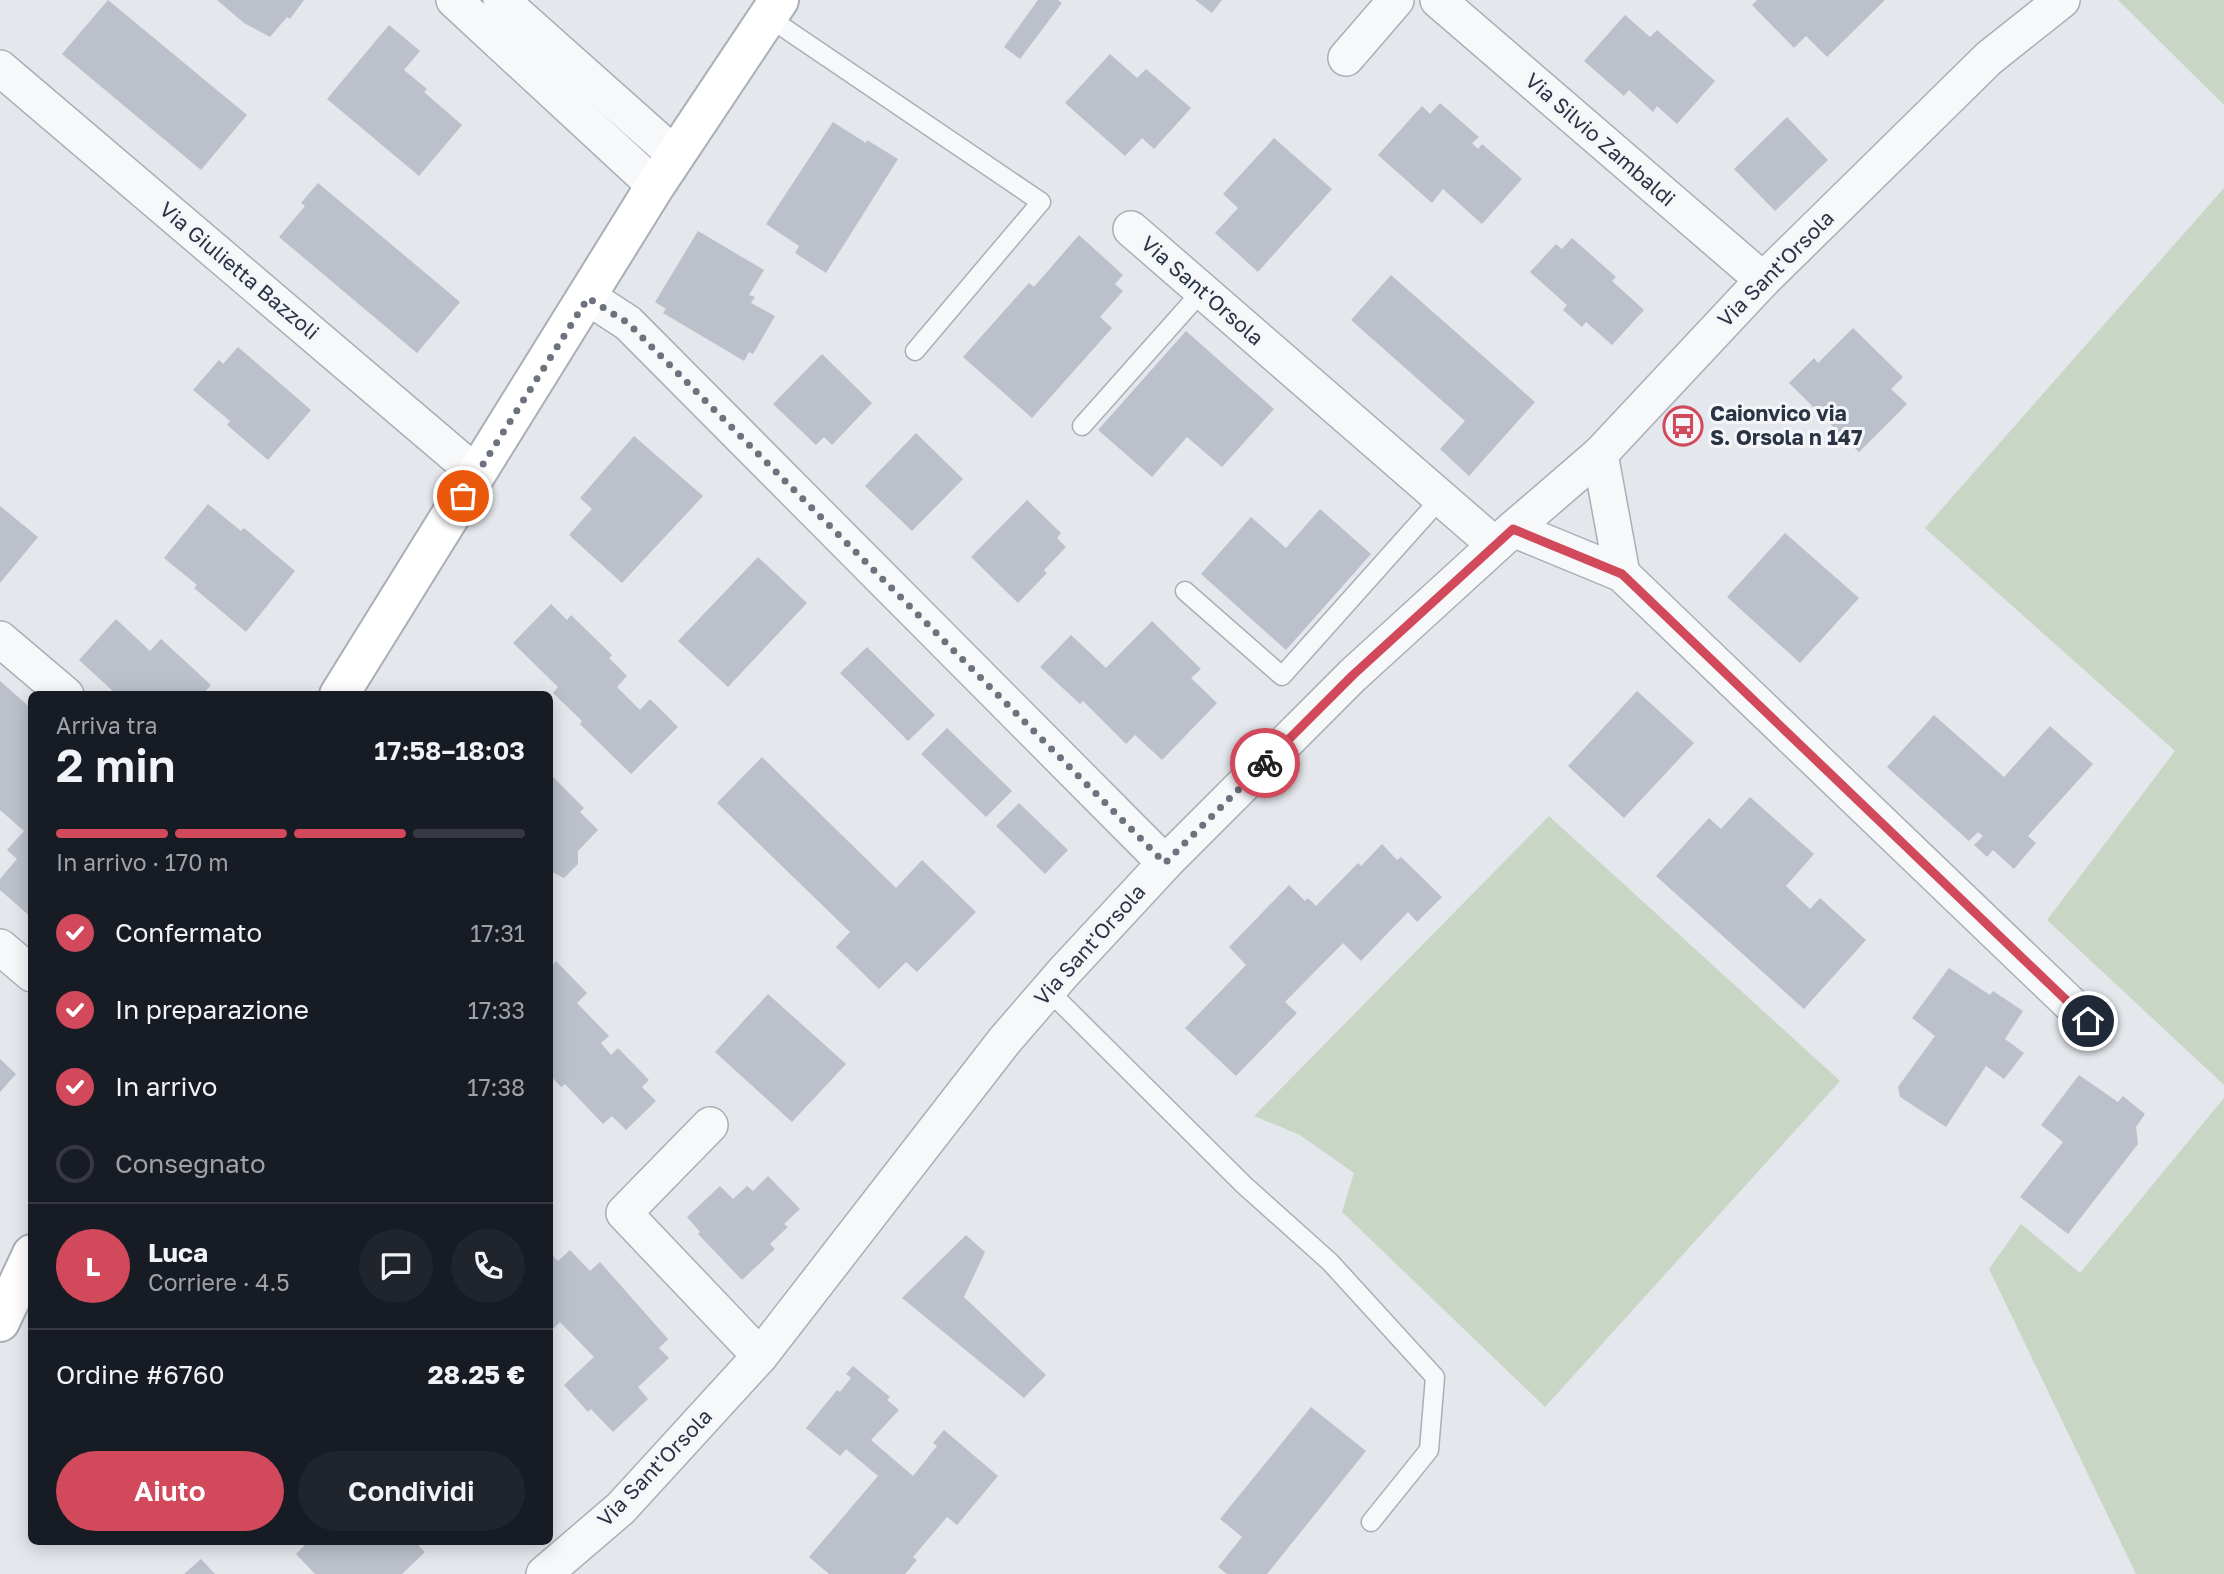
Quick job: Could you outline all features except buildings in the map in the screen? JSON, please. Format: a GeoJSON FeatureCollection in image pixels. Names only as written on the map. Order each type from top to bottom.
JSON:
{"type":"FeatureCollection","features":[{"type":"Feature","properties":{"kind":"street"},"geometry":{"type":"LineString","coordinates":[[454,0],[665,170]]}},
{"type":"Feature","properties":{"kind":"street"},"geometry":{"type":"LineString","coordinates":[[501,0],[665,170]]}},
{"type":"Feature","properties":{"kind":"street"},"geometry":{"type":"LineString","coordinates":[[1346,58],[1396,0]]}},
{"type":"Feature","properties":{"kind":"street","name":"Via Silvio Zambaldi"},"geometry":{"type":"LineString","coordinates":[[1438,0],[1763,280]]}},
{"type":"Feature","properties":{"kind":"street","name":"Via Sant'Orsola"},"geometry":{"type":"LineString","coordinates":[[544,1574],[621,1508],[760,1356],[996,1051],[1048,990],[1165,863],[1353,675],[1504,537],[1600,454],[1763,280],[1989,58],[2062,0]]}},
{"type":"Feature","properties":{"kind":"street"},"geometry":{"type":"LineString","coordinates":[[341,691],[588,298],[665,170],[773,9]]}},
{"type":"Feature","properties":{"kind":"street","name":"Via Giulietta Bazzoli"},"geometry":{"type":"LineString","coordinates":[[0,68],[477,474]]}},
{"type":"Feature","properties":{"kind":"street","name":"Via Sant'Orsola"},"geometry":{"type":"LineString","coordinates":[[1131,229],[1441,498],[1504,537]]}},
{"type":"Feature","properties":{"kind":"street"},"geometry":{"type":"LineString","coordinates":[[588,298],[628,323],[1165,863]]}},
{"type":"Feature","properties":{"kind":"street"},"geometry":{"type":"LineString","coordinates":[[1600,454],[1622,574]]}},
{"type":"Feature","properties":{"kind":"street"},"geometry":{"type":"LineString","coordinates":[[1504,537],[1622,574],[2088,1021]]}},
{"type":"Feature","properties":{"kind":"street"},"geometry":{"type":"LineString","coordinates":[[0,639],[61,691]]}},
{"type":"Feature","properties":{"kind":"street"},"geometry":{"type":"LineString","coordinates":[[0,947],[28,971]]}},
{"type":"Feature","properties":{"kind":"street"},"geometry":{"type":"LineString","coordinates":[[710,1125],[624,1213],[760,1356]]}},
{"type":"Feature","properties":{"kind":"street"},"geometry":{"type":"LineString","coordinates":[[0,1322],[28,1262]]}},
{"type":"Feature","properties":{"kind":"lane"},"geometry":{"type":"LineString","coordinates":[[773,9],[1041,202],[915,351]]}},
{"type":"Feature","properties":{"kind":"lane"},"geometry":{"type":"LineString","coordinates":[[1082,426],[1202,291]]}},
{"type":"Feature","properties":{"kind":"lane"},"geometry":{"type":"LineString","coordinates":[[1185,591],[1282,676],[1441,498]]}},
{"type":"Feature","properties":{"kind":"lane"},"geometry":{"type":"LineString","coordinates":[[1048,990],[1244,1185],[1330,1262],[1435,1377],[1429,1450],[1371,1522]]}},
{"type":"Feature","properties":{"kind":"green space"},"geometry":{"type":"Polygon","coordinates":[[[2118,0],[2224,0],[2224,105],[2118,0]]]}},
{"type":"Feature","properties":{"kind":"green space"},"geometry":{"type":"Polygon","coordinates":[[[2224,188],[2224,1085],[2047,920],[2175,751],[1925,528],[2224,188]]]}},
{"type":"Feature","properties":{"kind":"green space"},"geometry":{"type":"Polygon","coordinates":[[[1549,816],[1840,1081],[1545,1407],[1342,1212],[1354,1173],[1300,1135],[1254,1116],[1549,816]]]}},
{"type":"Feature","properties":{"kind":"green space"},"geometry":{"type":"Polygon","coordinates":[[[2224,1098],[2224,1574],[2136,1574],[1989,1269],[2021,1224],[2080,1273],[2224,1098]]]}},
{"type":"Feature","properties":{"kind":"way so far"},"geometry":{"type":"LineString","coordinates":[[463,496],[588,298],[628,323],[1165,863],[1265,763]]}},
{"type":"Feature","properties":{"kind":"place","name":"Caionvico via S. Orsola n 147"},"geometry":{"type":"Point","coordinates":[1683,426]}},
{"type":"Feature","properties":{"kind":"route"},"geometry":{"type":"LineString","coordinates":[[1265,763],[1353,675],[1513,529],[1622,574],[2088,1021]]}}]}
